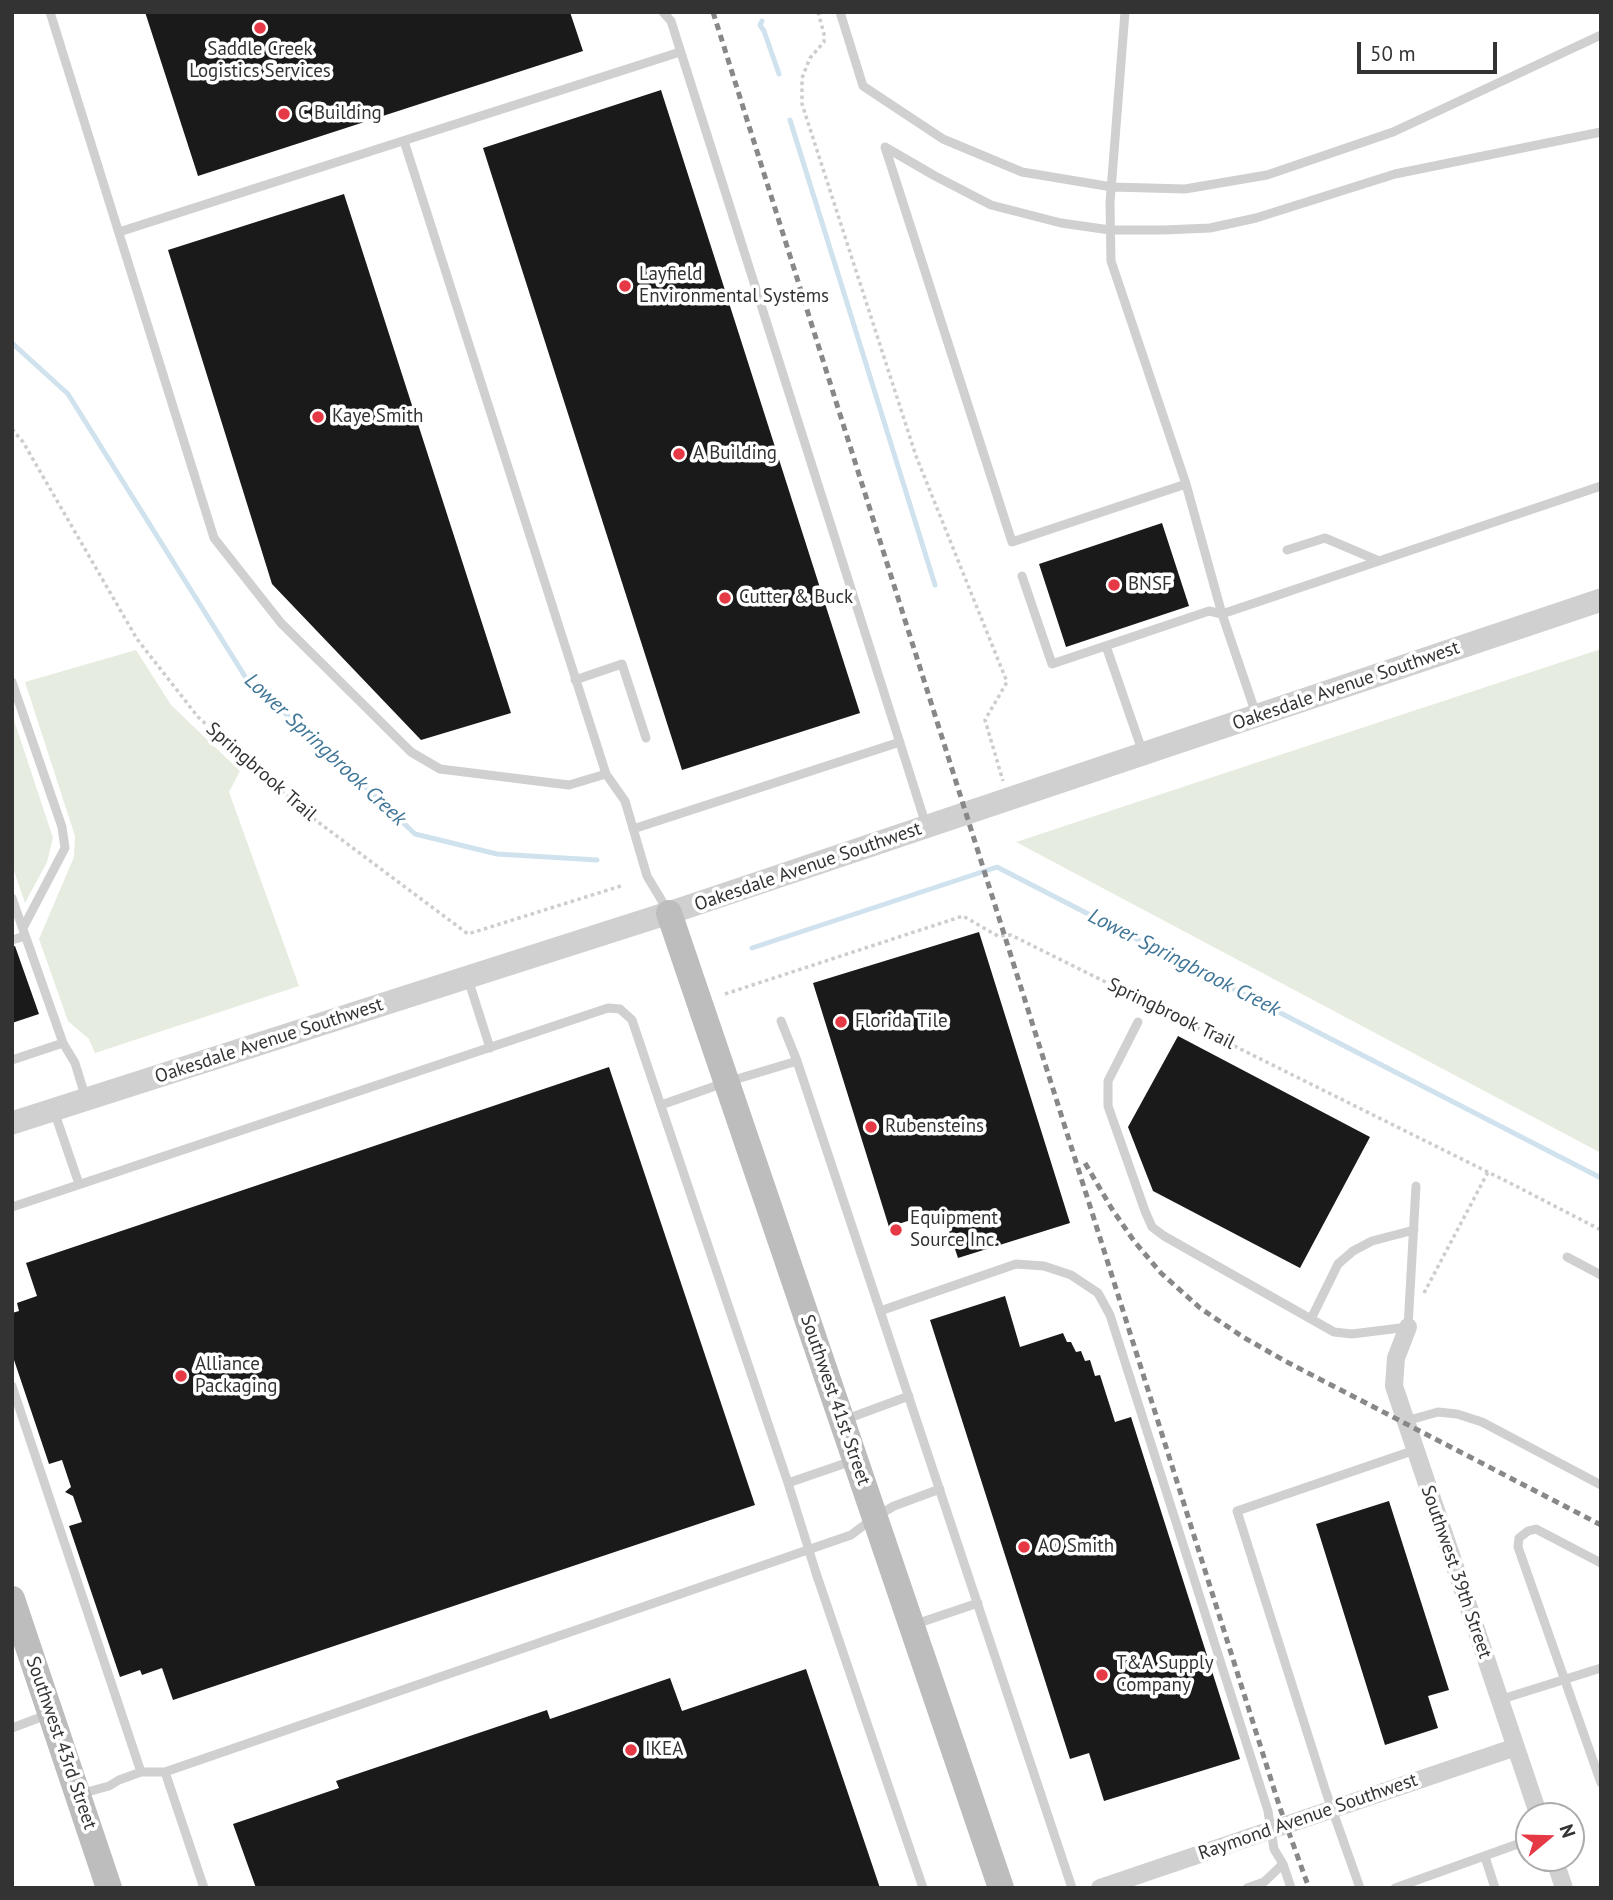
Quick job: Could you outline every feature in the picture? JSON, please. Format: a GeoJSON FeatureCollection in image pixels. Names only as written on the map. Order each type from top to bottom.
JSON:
{"type":"FeatureCollection","features":[{"type":"Feature","properties":{"kind":"main road","name":"Southwest 41st Street"},"geometry":{"type":"LineString","coordinates":[[669,913],[1001,1888]]}},
{"type":"Feature","properties":{"kind":"main road","name":"Southwest 43rd Street"},"geometry":{"type":"LineString","coordinates":[[12,1599],[109,1888]]}},
{"type":"Feature","properties":{"kind":"street","name":"Oakesdale Avenue Southwest"},"geometry":{"type":"LineString","coordinates":[[12,1122],[669,913],[1601,600]]}},
{"type":"Feature","properties":{"kind":"street","name":"Southwest 39th Street"},"geometry":{"type":"LineString","coordinates":[[1408,1327],[1396,1357],[1394,1385],[1534,1802]]}},
{"type":"Feature","properties":{"kind":"street","name":"Raymond Avenue Southwest"},"geometry":{"type":"LineString","coordinates":[[1100,1888],[1516,1747]]}},
{"type":"Feature","properties":{"kind":"lane"},"geometry":{"type":"LineString","coordinates":[[50,12],[214,538],[281,623],[411,752],[440,769],[569,785],[606,774]]}},
{"type":"Feature","properties":{"kind":"lane"},"geometry":{"type":"LineString","coordinates":[[663,12],[670,21],[927,827]]}},
{"type":"Feature","properties":{"kind":"lane"},"geometry":{"type":"LineString","coordinates":[[840,12],[863,86],[943,139],[1022,172],[1112,187],[1185,188],[1262,176],[1393,132],[1601,35]]}},
{"type":"Feature","properties":{"kind":"lane"},"geometry":{"type":"LineString","coordinates":[[1125,12],[1112,187],[1111,261],[1186,484],[1222,614],[1257,716]]}},
{"type":"Feature","properties":{"kind":"lane"},"geometry":{"type":"LineString","coordinates":[[119,232],[680,52]]}},
{"type":"Feature","properties":{"kind":"lane"},"geometry":{"type":"LineString","coordinates":[[1186,484],[1012,542],[885,147],[991,205],[1061,223],[1110,230],[1164,230],[1210,228],[1256,218],[1395,174],[1601,132]]}},
{"type":"Feature","properties":{"kind":"lane"},"geometry":{"type":"LineString","coordinates":[[404,141],[606,774],[625,801],[648,876],[669,913]]}},
{"type":"Feature","properties":{"kind":"lane"},"geometry":{"type":"LineString","coordinates":[[1022,576],[1052,664],[1209,611],[1222,614],[1601,486]]}},
{"type":"Feature","properties":{"kind":"lane"},"geometry":{"type":"LineString","coordinates":[[1287,550],[1325,538],[1379,561]]}},
{"type":"Feature","properties":{"kind":"lane"},"geometry":{"type":"LineString","coordinates":[[1106,646],[1143,754]]}},
{"type":"Feature","properties":{"kind":"lane"},"geometry":{"type":"LineString","coordinates":[[575,680],[622,664],[646,738]]}},
{"type":"Feature","properties":{"kind":"lane"},"geometry":{"type":"LineString","coordinates":[[12,682],[62,827],[65,848],[24,932],[12,940]]}},
{"type":"Feature","properties":{"kind":"lane"},"geometry":{"type":"LineString","coordinates":[[633,828],[900,743]]}},
{"type":"Feature","properties":{"kind":"lane"},"geometry":{"type":"LineString","coordinates":[[12,898],[63,1043],[75,1063],[86,1099]]}},
{"type":"Feature","properties":{"kind":"lane"},"geometry":{"type":"LineString","coordinates":[[467,978],[490,1048]]}},
{"type":"Feature","properties":{"kind":"lane"},"geometry":{"type":"LineString","coordinates":[[12,1207],[608,1008],[620,1009],[632,1020],[923,1888]]}},
{"type":"Feature","properties":{"kind":"lane"},"geometry":{"type":"LineString","coordinates":[[781,1021],[797,1061],[1072,1888]]}},
{"type":"Feature","properties":{"kind":"lane"},"geometry":{"type":"LineString","coordinates":[[1138,1022],[1108,1081],[1108,1106],[1152,1227],[1164,1236],[1334,1332],[1352,1334],[1408,1327],[1416,1186]]}},
{"type":"Feature","properties":{"kind":"lane"},"geometry":{"type":"LineString","coordinates":[[12,1060],[63,1043]]}},
{"type":"Feature","properties":{"kind":"lane"},"geometry":{"type":"LineString","coordinates":[[661,1105],[797,1061]]}},
{"type":"Feature","properties":{"kind":"lane"},"geometry":{"type":"LineString","coordinates":[[54,1109],[79,1184]]}},
{"type":"Feature","properties":{"kind":"lane"},"geometry":{"type":"LineString","coordinates":[[1311,1319],[1338,1264],[1353,1251],[1372,1241],[1414,1230]]}},
{"type":"Feature","properties":{"kind":"lane"},"geometry":{"type":"LineString","coordinates":[[1567,1257],[1601,1275]]}},
{"type":"Feature","properties":{"kind":"lane"},"geometry":{"type":"LineString","coordinates":[[880,1311],[1016,1264],[1044,1266],[1071,1275],[1098,1293],[1110,1315],[1260,1785],[1275,1849],[1292,1888]]}},
{"type":"Feature","properties":{"kind":"lane"},"geometry":{"type":"LineString","coordinates":[[12,1386],[141,1772]]}},
{"type":"Feature","properties":{"kind":"lane"},"geometry":{"type":"LineString","coordinates":[[842,1420],[909,1396]]}},
{"type":"Feature","properties":{"kind":"lane"},"geometry":{"type":"LineString","coordinates":[[1406,1421],[1438,1412],[1457,1414],[1482,1422],[1601,1485]]}},
{"type":"Feature","properties":{"kind":"lane"},"geometry":{"type":"LineString","coordinates":[[1360,1888],[1326,1792],[1237,1511],[1415,1450]]}},
{"type":"Feature","properties":{"kind":"lane"},"geometry":{"type":"LineString","coordinates":[[788,1483],[855,1460]]}},
{"type":"Feature","properties":{"kind":"lane"},"geometry":{"type":"LineString","coordinates":[[78,1794],[109,1786],[141,1772],[165,1772],[851,1535],[894,1506],[940,1489]]}},
{"type":"Feature","properties":{"kind":"lane"},"geometry":{"type":"LineString","coordinates":[[1601,1563],[1536,1530],[1528,1531],[1519,1538],[1518,1547],[1601,1783]]}},
{"type":"Feature","properties":{"kind":"lane"},"geometry":{"type":"LineString","coordinates":[[911,1625],[978,1604]]}},
{"type":"Feature","properties":{"kind":"lane"},"geometry":{"type":"LineString","coordinates":[[1499,1700],[1601,1668]]}},
{"type":"Feature","properties":{"kind":"lane"},"geometry":{"type":"LineString","coordinates":[[12,1728],[51,1714]]}},
{"type":"Feature","properties":{"kind":"lane"},"geometry":{"type":"LineString","coordinates":[[165,1772],[204,1888]]}},
{"type":"Feature","properties":{"kind":"lane"},"geometry":{"type":"LineString","coordinates":[[1395,1888],[1415,1885],[1515,1845]]}},
{"type":"Feature","properties":{"kind":"lane"},"geometry":{"type":"LineString","coordinates":[[1485,1857],[1495,1888]]}},
{"type":"Feature","properties":{"kind":"lane"},"geometry":{"type":"LineString","coordinates":[[1247,1888],[1265,1885],[1283,1864]]}},
{"type":"Feature","properties":{"kind":"path"},"geometry":{"type":"LineString","coordinates":[[818,12],[824,43],[810,58],[802,78],[802,104],[916,456],[1007,682],[985,720],[997,765],[1010,799]]}},
{"type":"Feature","properties":{"kind":"path","name":"Springbrook Trail"},"geometry":{"type":"LineString","coordinates":[[12,429],[23,442],[136,639],[198,717],[310,816],[468,934],[624,885]]}},
{"type":"Feature","properties":{"kind":"path","name":"Springbrook Trail"},"geometry":{"type":"LineString","coordinates":[[725,994],[963,916],[998,936],[1011,934],[1601,1230]]}},
{"type":"Feature","properties":{"kind":"path"},"geometry":{"type":"LineString","coordinates":[[1423,1295],[1489,1172]]}},
{"type":"Feature","properties":{"kind":"shaded area"},"geometry":{"type":"Polygon","coordinates":[[[1601,649],[1601,1153],[1016,842],[1601,649]]]}},
{"type":"Feature","properties":{"kind":"shaded area"},"geometry":{"type":"Polygon","coordinates":[[[136,650],[171,705],[240,771],[229,792],[299,986],[95,1053],[89,1039],[68,1021],[39,939],[74,857],[75,836],[25,682],[136,650]]]}},
{"type":"Feature","properties":{"kind":"shaded area"},"geometry":{"type":"Polygon","coordinates":[[[12,714],[53,838],[47,862],[25,903],[12,865],[12,714]]]}},
{"type":"Feature","properties":{"kind":"building","name":"C Building"},"geometry":{"type":"Polygon","coordinates":[[[145,12],[570,12],[583,51],[198,176],[145,12]]]}},
{"type":"Feature","properties":{"kind":"building","name":"A Building"},"geometry":{"type":"Polygon","coordinates":[[[661,90],[860,713],[682,770],[483,148],[661,90]]]}},
{"type":"Feature","properties":{"kind":"building","name":"Kaye Smith"},"geometry":{"type":"Polygon","coordinates":[[[344,194],[511,713],[421,740],[272,584],[168,250],[344,194]]]}},
{"type":"Feature","properties":{"kind":"building","name":"BNSF"},"geometry":{"type":"Polygon","coordinates":[[[1162,523],[1189,606],[1066,647],[1039,564],[1162,523]]]}},
{"type":"Feature","properties":{"kind":"building"},"geometry":{"type":"Polygon","coordinates":[[[979,932],[1070,1223],[958,1258],[942,1210],[889,1227],[813,983],[979,932]]]}},
{"type":"Feature","properties":{"kind":"building"},"geometry":{"type":"Polygon","coordinates":[[[15,946],[39,1014],[12,1023],[12,947],[15,946]]]}},
{"type":"Feature","properties":{"kind":"building"},"geometry":{"type":"Polygon","coordinates":[[[1178,1036],[1370,1137],[1300,1268],[1153,1191],[1128,1127],[1178,1036]]]}},
{"type":"Feature","properties":{"kind":"building","name":"Alliance Packaging"},"geometry":{"type":"Polygon","coordinates":[[[609,1067],[755,1505],[173,1700],[162,1668],[142,1675],[140,1670],[120,1677],[69,1526],[82,1522],[73,1496],[65,1492],[71,1487],[62,1460],[49,1464],[12,1354],[12,1313],[19,1311],[17,1303],[37,1296],[26,1263],[609,1067]]]}},
{"type":"Feature","properties":{"kind":"building"},"geometry":{"type":"Polygon","coordinates":[[[1005,1296],[1020,1347],[1063,1333],[1076,1352],[1081,1351],[1085,1361],[1090,1360],[1095,1376],[1100,1375],[1115,1422],[1131,1417],[1240,1759],[1104,1801],[1089,1753],[1070,1759],[930,1320],[1005,1296]]]}},
{"type":"Feature","properties":{"kind":"building"},"geometry":{"type":"Polygon","coordinates":[[[1389,1501],[1449,1690],[1428,1696],[1438,1728],[1385,1745],[1316,1524],[1389,1501]]]}},
{"type":"Feature","properties":{"kind":"building","name":"IKEA"},"geometry":{"type":"Polygon","coordinates":[[[806,1669],[880,1888],[256,1888],[233,1824],[339,1788],[336,1781],[547,1710],[550,1719],[670,1678],[682,1711],[806,1669]]]}},
{"type":"Feature","properties":{"kind":"waterway"},"geometry":{"type":"LineString","coordinates":[[762,21],[760,25],[779,74]]}},
{"type":"Feature","properties":{"kind":"waterway"},"geometry":{"type":"LineString","coordinates":[[790,120],[935,585]]}},
{"type":"Feature","properties":{"kind":"waterway","name":"Lower Springbrook Creek"},"geometry":{"type":"LineString","coordinates":[[12,343],[68,394],[246,678],[415,834],[497,854],[597,860]]}},
{"type":"Feature","properties":{"kind":"waterway","name":"Lower Springbrook Creek"},"geometry":{"type":"LineString","coordinates":[[752,948],[997,867],[1601,1178]]}},
{"type":"Feature","properties":{"kind":"railway"},"geometry":{"type":"LineString","coordinates":[[713,12],[1280,1808],[1309,1888]]}},
{"type":"Feature","properties":{"kind":"railway"},"geometry":{"type":"LineString","coordinates":[[1085,1163],[1134,1241],[1161,1273],[1200,1308],[1285,1361],[1601,1525]]}},
{"type":"Feature","properties":{"kind":"place","name":"Saddle Creek Logistics Services"},"geometry":{"type":"Point","coordinates":[260,28]}},
{"type":"Feature","properties":{"kind":"place","name":"C Building"},"geometry":{"type":"Point","coordinates":[284,114]}},
{"type":"Feature","properties":{"kind":"place","name":"Layfield Environmental Systems"},"geometry":{"type":"Point","coordinates":[625,286]}},
{"type":"Feature","properties":{"kind":"place","name":"Kaye Smith"},"geometry":{"type":"Point","coordinates":[318,417]}},
{"type":"Feature","properties":{"kind":"place","name":"A Building"},"geometry":{"type":"Point","coordinates":[679,454]}},
{"type":"Feature","properties":{"kind":"place","name":"BNSF"},"geometry":{"type":"Point","coordinates":[1114,585]}},
{"type":"Feature","properties":{"kind":"place","name":"Cutter & Buck"},"geometry":{"type":"Point","coordinates":[725,598]}},
{"type":"Feature","properties":{"kind":"place","name":"Florida Tile"},"geometry":{"type":"Point","coordinates":[841,1022]}},
{"type":"Feature","properties":{"kind":"place","name":"Rubensteins"},"geometry":{"type":"Point","coordinates":[871,1127]}},
{"type":"Feature","properties":{"kind":"place","name":"Equipment Source Inc."},"geometry":{"type":"Point","coordinates":[896,1230]}},
{"type":"Feature","properties":{"kind":"place","name":"Alliance Packaging"},"geometry":{"type":"Point","coordinates":[181,1376]}},
{"type":"Feature","properties":{"kind":"place","name":"AO Smith"},"geometry":{"type":"Point","coordinates":[1024,1547]}},
{"type":"Feature","properties":{"kind":"place","name":"T&A Supply Company"},"geometry":{"type":"Point","coordinates":[1102,1675]}},
{"type":"Feature","properties":{"kind":"place","name":"IKEA"},"geometry":{"type":"Point","coordinates":[631,1750]}}]}
